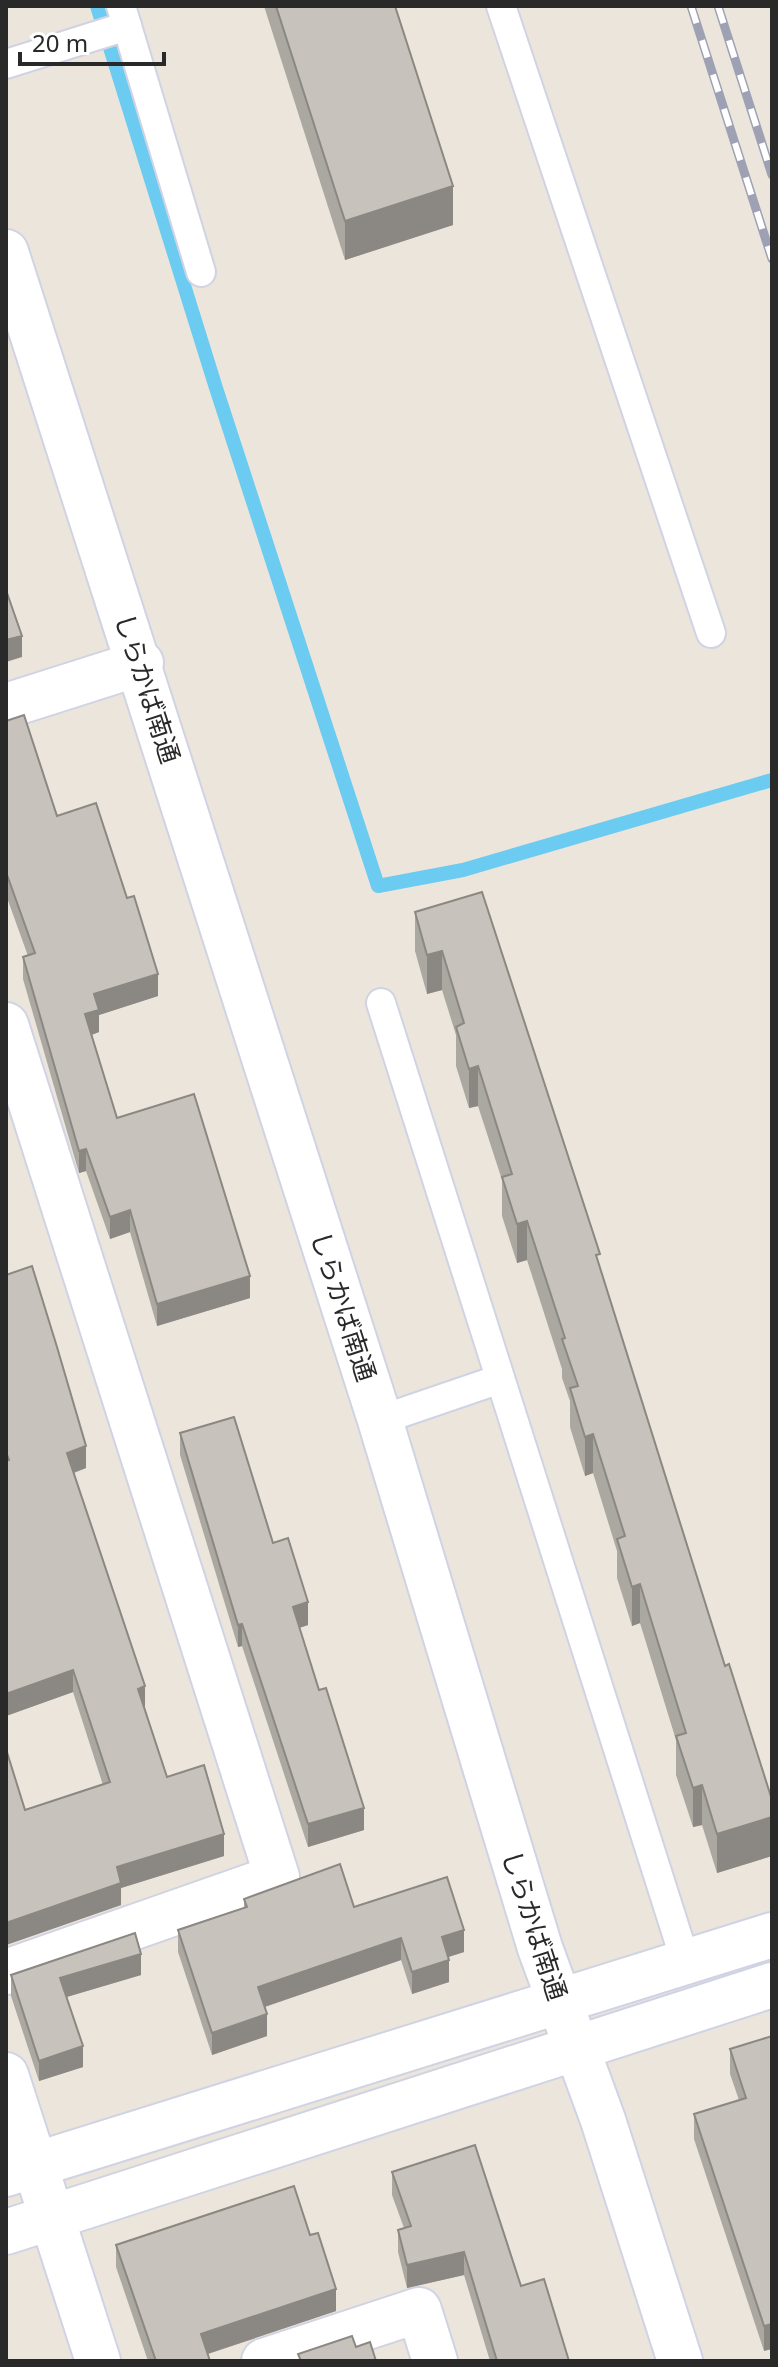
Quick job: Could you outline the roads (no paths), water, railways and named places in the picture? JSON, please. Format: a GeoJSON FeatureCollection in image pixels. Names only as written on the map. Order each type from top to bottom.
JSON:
{"type":"FeatureCollection","features":[{"type":"Feature","properties":{"kind":"street","name":"しらかば南通"},"geometry":{"type":"LineString","coordinates":[[6,252],[141,663],[380,1420],[559,2003],[603,2120],[680,2361]]}},
{"type":"Feature","properties":{"kind":"street"},"geometry":{"type":"LineString","coordinates":[[6,706],[141,663]]}},
{"type":"Feature","properties":{"kind":"street"},"geometry":{"type":"LineString","coordinates":[[6,1025],[277,1877],[6,1972]]}},
{"type":"Feature","properties":{"kind":"street"},"geometry":{"type":"LineString","coordinates":[[20,2170],[772,1935]]}},
{"type":"Feature","properties":{"kind":"street"},"geometry":{"type":"LineString","coordinates":[[6,2232],[575,2046],[772,1985]]}},
{"type":"Feature","properties":{"kind":"street"},"geometry":{"type":"LineString","coordinates":[[6,2075],[20,2170],[50,2218],[98,2361]]}},
{"type":"Feature","properties":{"kind":"street"},"geometry":{"type":"LineString","coordinates":[[264,2361],[419,2310],[435,2361]]}},
{"type":"Feature","properties":{"kind":"lane"},"geometry":{"type":"LineString","coordinates":[[501,6],[711,633]]}},
{"type":"Feature","properties":{"kind":"lane"},"geometry":{"type":"LineString","coordinates":[[6,64],[124,16],[201,272]]}},
{"type":"Feature","properties":{"kind":"lane"},"geometry":{"type":"LineString","coordinates":[[381,1003],[686,1963]]}},
{"type":"Feature","properties":{"kind":"lane"},"geometry":{"type":"LineString","coordinates":[[380,1420],[500,1379]]}},
{"type":"Feature","properties":{"kind":"waterway"},"geometry":{"type":"LineString","coordinates":[[97,6],[216,388],[378,886],[463,870],[772,780]]}},
{"type":"Feature","properties":{"kind":"railway"},"geometry":{"type":"LineString","coordinates":[[691,6],[772,259]]}},
{"type":"Feature","properties":{"kind":"railway"},"geometry":{"type":"LineString","coordinates":[[718,6],[772,175]]}}]}
